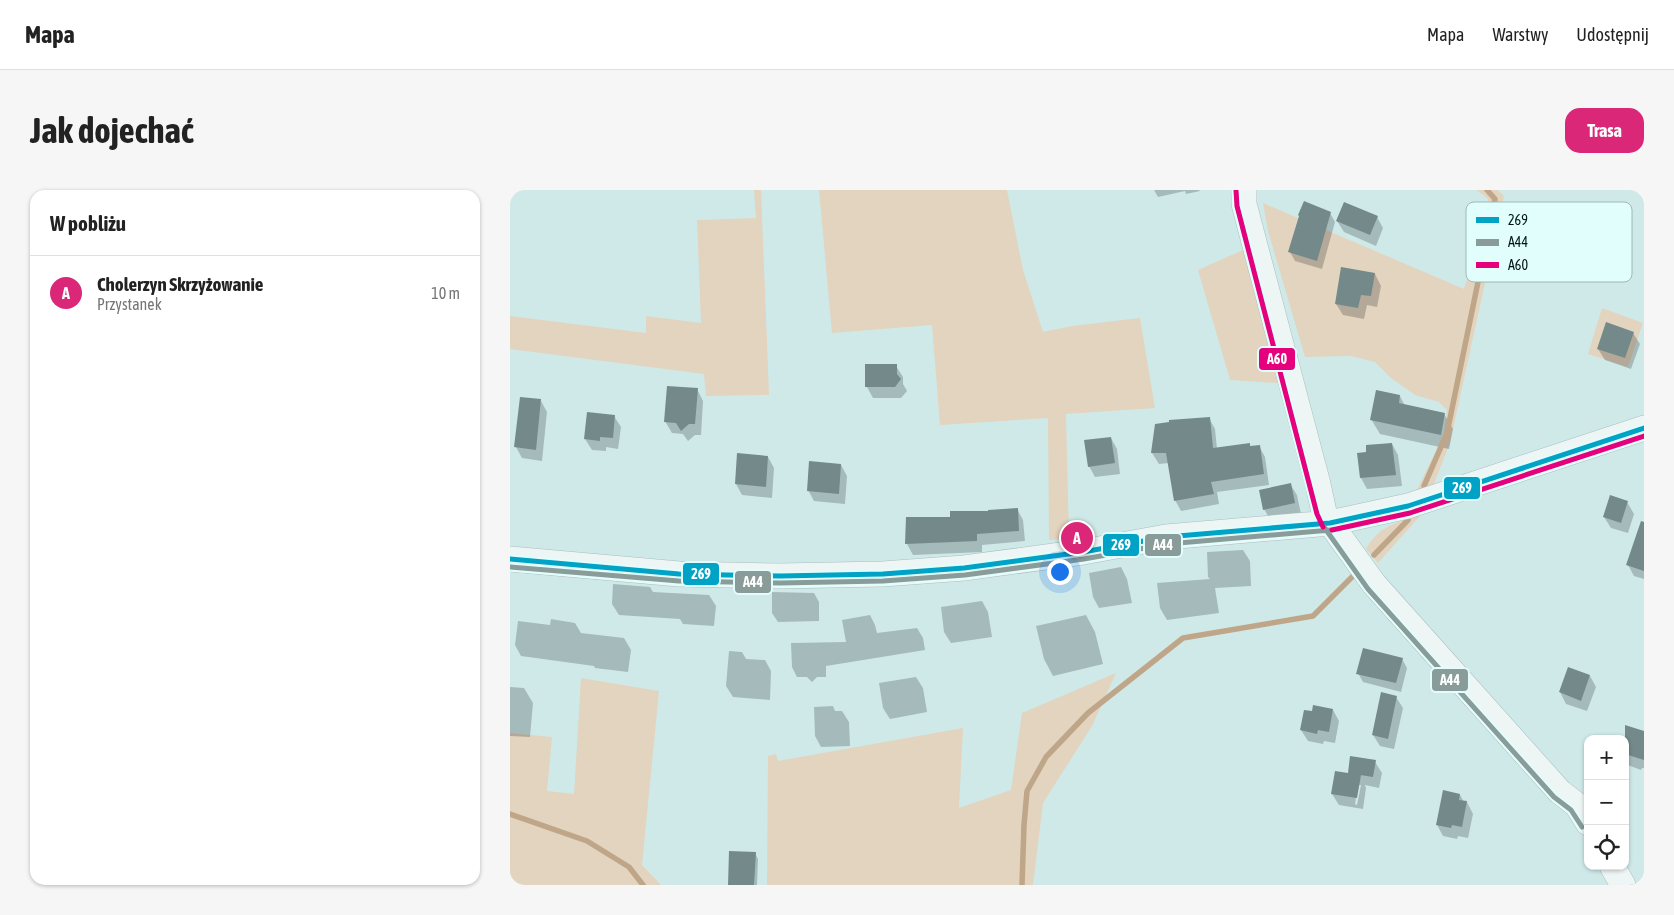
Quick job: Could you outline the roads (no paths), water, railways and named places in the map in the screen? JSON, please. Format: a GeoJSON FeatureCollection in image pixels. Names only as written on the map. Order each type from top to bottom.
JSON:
{"type":"FeatureCollection","features":[{"type":"Feature","properties":{"kind":"street"},"geometry":{"type":"LineString","coordinates":[[1244,190],[1244,204],[1324,512],[1374,584],[1560,792],[1577,804],[1584,816]]}},
{"type":"Feature","properties":{"kind":"street"},"geometry":{"type":"LineString","coordinates":[[510,559],[679,574],[780,576],[883,574],[964,568],[1083,552],[1166,537],[1330,523],[1408,506],[1644,428]]}},
{"type":"Feature","properties":{"kind":"street"},"geometry":{"type":"LineString","coordinates":[[1614,870],[1623,885]]}},
{"type":"Feature","properties":{"kind":"waterway"},"geometry":{"type":"LineString","coordinates":[[1487,190],[1495,199],[1494,202]]}},
{"type":"Feature","properties":{"kind":"waterway"},"geometry":{"type":"LineString","coordinates":[[1424,486],[1447,433],[1478,282]]}},
{"type":"Feature","properties":{"kind":"waterway"},"geometry":{"type":"LineString","coordinates":[[1374,555],[1408,520]]}},
{"type":"Feature","properties":{"kind":"waterway"},"geometry":{"type":"LineString","coordinates":[[1022,885],[1027,791],[1046,757],[1088,713],[1183,638],[1313,616],[1356,573]]}},
{"type":"Feature","properties":{"kind":"waterway"},"geometry":{"type":"LineString","coordinates":[[510,814],[587,841],[629,867],[643,885]]}},
{"type":"Feature","properties":{"kind":"place","name":"Cholerzyn Skrzyżowanie"},"geometry":{"type":"Point","coordinates":[1077,538]}}]}
